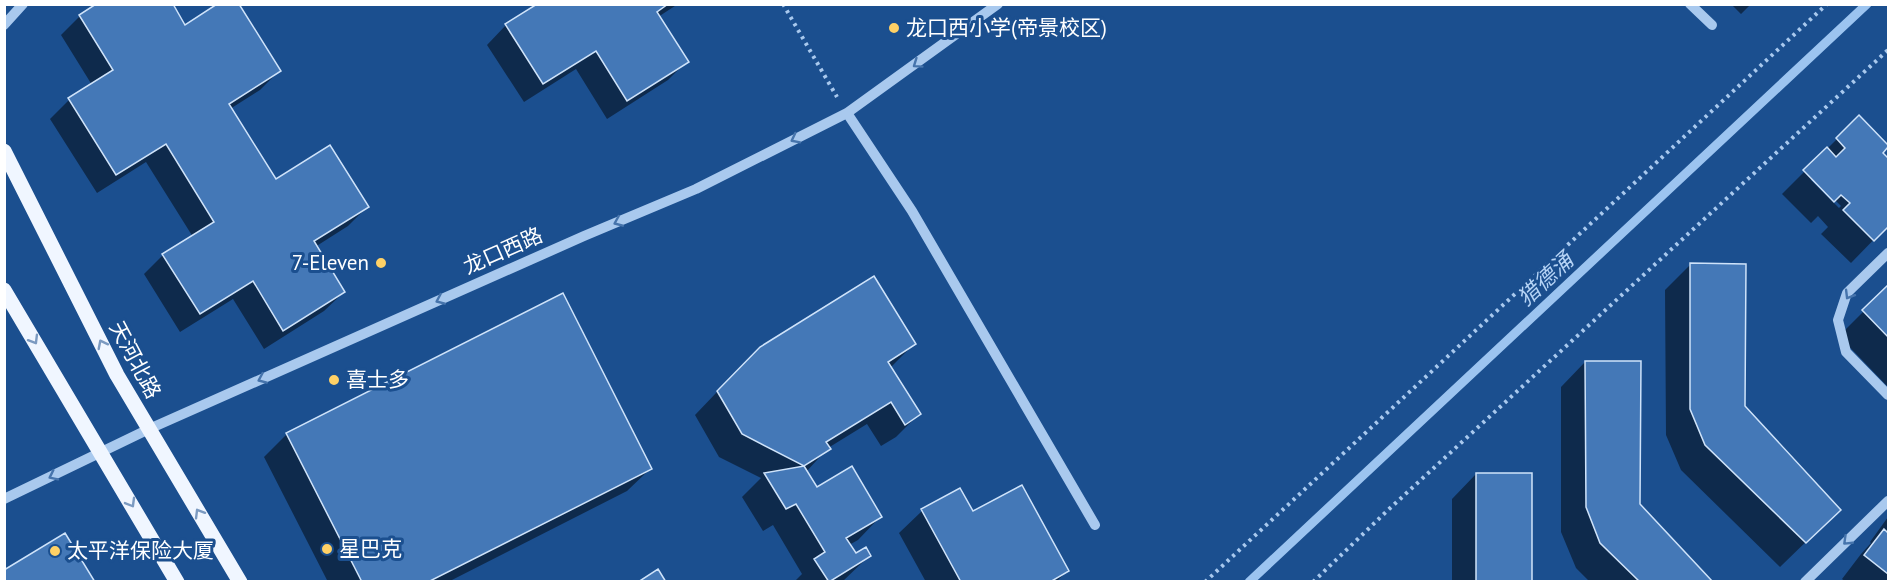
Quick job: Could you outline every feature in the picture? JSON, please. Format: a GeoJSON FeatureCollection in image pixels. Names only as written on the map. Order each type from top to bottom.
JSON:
{"type":"FeatureCollection","features":[{"type":"Feature","properties":{"kind":"main road","name":"天河北路"},"geometry":{"type":"LineString","coordinates":[[4,152],[117,375],[240,582]]}},
{"type":"Feature","properties":{"kind":"main road"},"geometry":{"type":"LineString","coordinates":[[4,290],[177,582]]}},
{"type":"Feature","properties":{"kind":"street"},"geometry":{"type":"LineString","coordinates":[[4,25],[23,4]]}},
{"type":"Feature","properties":{"kind":"street","name":"龙口西路"},"geometry":{"type":"LineString","coordinates":[[4,499],[149,429],[584,236],[696,189],[847,113],[998,4]]}},
{"type":"Feature","properties":{"kind":"street"},"geometry":{"type":"LineString","coordinates":[[1690,4],[1712,25]]}},
{"type":"Feature","properties":{"kind":"street"},"geometry":{"type":"LineString","coordinates":[[847,113],[912,211],[1095,525]]}},
{"type":"Feature","properties":{"kind":"street"},"geometry":{"type":"LineString","coordinates":[[1888,253],[1847,293],[1838,320],[1846,352],[1888,395]]}},
{"type":"Feature","properties":{"kind":"street"},"geometry":{"type":"LineString","coordinates":[[1805,582],[1888,501]]}},
{"type":"Feature","properties":{"kind":"path"},"geometry":{"type":"LineString","coordinates":[[783,4],[847,113]]}},
{"type":"Feature","properties":{"kind":"path"},"geometry":{"type":"LineString","coordinates":[[1205,582],[1827,4]]}},
{"type":"Feature","properties":{"kind":"path"},"geometry":{"type":"LineString","coordinates":[[1313,582],[1888,50]]}},
{"type":"Feature","properties":{"kind":"building"},"geometry":{"type":"Polygon","coordinates":[[[96,4],[173,4],[185,25],[217,4],[239,4],[281,71],[229,104],[276,179],[330,145],[369,207],[314,241],[345,292],[283,331],[253,281],[200,314],[162,254],[214,222],[166,144],[116,175],[68,98],[113,70],[79,15],[96,4]]]}},
{"type":"Feature","properties":{"kind":"building"},"geometry":{"type":"Polygon","coordinates":[[[537,4],[668,4],[657,12],[689,62],[627,101],[596,51],[543,84],[505,24],[537,4]]]}},
{"type":"Feature","properties":{"kind":"building"},"geometry":{"type":"Polygon","coordinates":[[[1859,115],[1888,145],[1883,153],[1888,158],[1888,227],[1874,241],[1843,210],[1850,203],[1841,195],[1834,202],[1803,170],[1827,147],[1836,157],[1845,148],[1836,138],[1859,115]]]}},
{"type":"Feature","properties":{"kind":"building"},"geometry":{"type":"Polygon","coordinates":[[[1690,263],[1746,264],[1745,406],[1841,510],[1806,543],[1705,445],[1690,409],[1690,263]]]}},
{"type":"Feature","properties":{"kind":"building"},"geometry":{"type":"Polygon","coordinates":[[[874,276],[916,344],[888,362],[921,414],[905,425],[891,402],[826,442],[831,449],[804,466],[742,434],[717,391],[760,347],[874,276]]]}},
{"type":"Feature","properties":{"kind":"building"},"geometry":{"type":"Polygon","coordinates":[[[1888,285],[1888,337],[1862,310],[1888,285]]]}},
{"type":"Feature","properties":{"kind":"building"},"geometry":{"type":"Polygon","coordinates":[[[563,293],[652,469],[428,582],[362,582],[286,433],[563,293]]]}},
{"type":"Feature","properties":{"kind":"building"},"geometry":{"type":"Polygon","coordinates":[[[1585,361],[1641,361],[1640,504],[1713,582],[1640,582],[1600,543],[1586,507],[1585,361]]]}},
{"type":"Feature","properties":{"kind":"building"},"geometry":{"type":"Polygon","coordinates":[[[804,466],[817,487],[852,466],[882,517],[846,538],[856,553],[866,547],[871,556],[829,582],[814,559],[825,552],[796,504],[786,509],[764,473],[804,466]]]}},
{"type":"Feature","properties":{"kind":"building"},"geometry":{"type":"Polygon","coordinates":[[[1476,473],[1532,473],[1532,582],[1476,582],[1476,473]]]}},
{"type":"Feature","properties":{"kind":"building"},"geometry":{"type":"Polygon","coordinates":[[[1022,485],[1069,571],[1050,582],[961,582],[921,509],[960,488],[973,511],[1022,485]]]}},
{"type":"Feature","properties":{"kind":"building"},"geometry":{"type":"Polygon","coordinates":[[[1884,529],[1888,533],[1888,574],[1864,555],[1884,529]]]}},
{"type":"Feature","properties":{"kind":"building","name":"太平洋保险大厦"},"geometry":{"type":"Polygon","coordinates":[[[65,533],[95,582],[4,582],[4,570],[65,533]]]}},
{"type":"Feature","properties":{"kind":"building"},"geometry":{"type":"Polygon","coordinates":[[[658,569],[666,582],[638,582],[658,569]]]}},
{"type":"Feature","properties":{"kind":"waterway","name":"猎德涌"},"geometry":{"type":"LineString","coordinates":[[1249,582],[1867,4]]}},
{"type":"Feature","properties":{"kind":"place","name":"龙口西小学(帝景校区)"},"geometry":{"type":"Point","coordinates":[894,28]}},
{"type":"Feature","properties":{"kind":"place","name":"7-Eleven"},"geometry":{"type":"Point","coordinates":[381,263]}},
{"type":"Feature","properties":{"kind":"place","name":"喜士多"},"geometry":{"type":"Point","coordinates":[334,380]}},
{"type":"Feature","properties":{"kind":"place","name":"星巴克"},"geometry":{"type":"Point","coordinates":[327,549]}},
{"type":"Feature","properties":{"kind":"place","name":"太平洋保险大厦"},"geometry":{"type":"Point","coordinates":[55,551]}}]}
